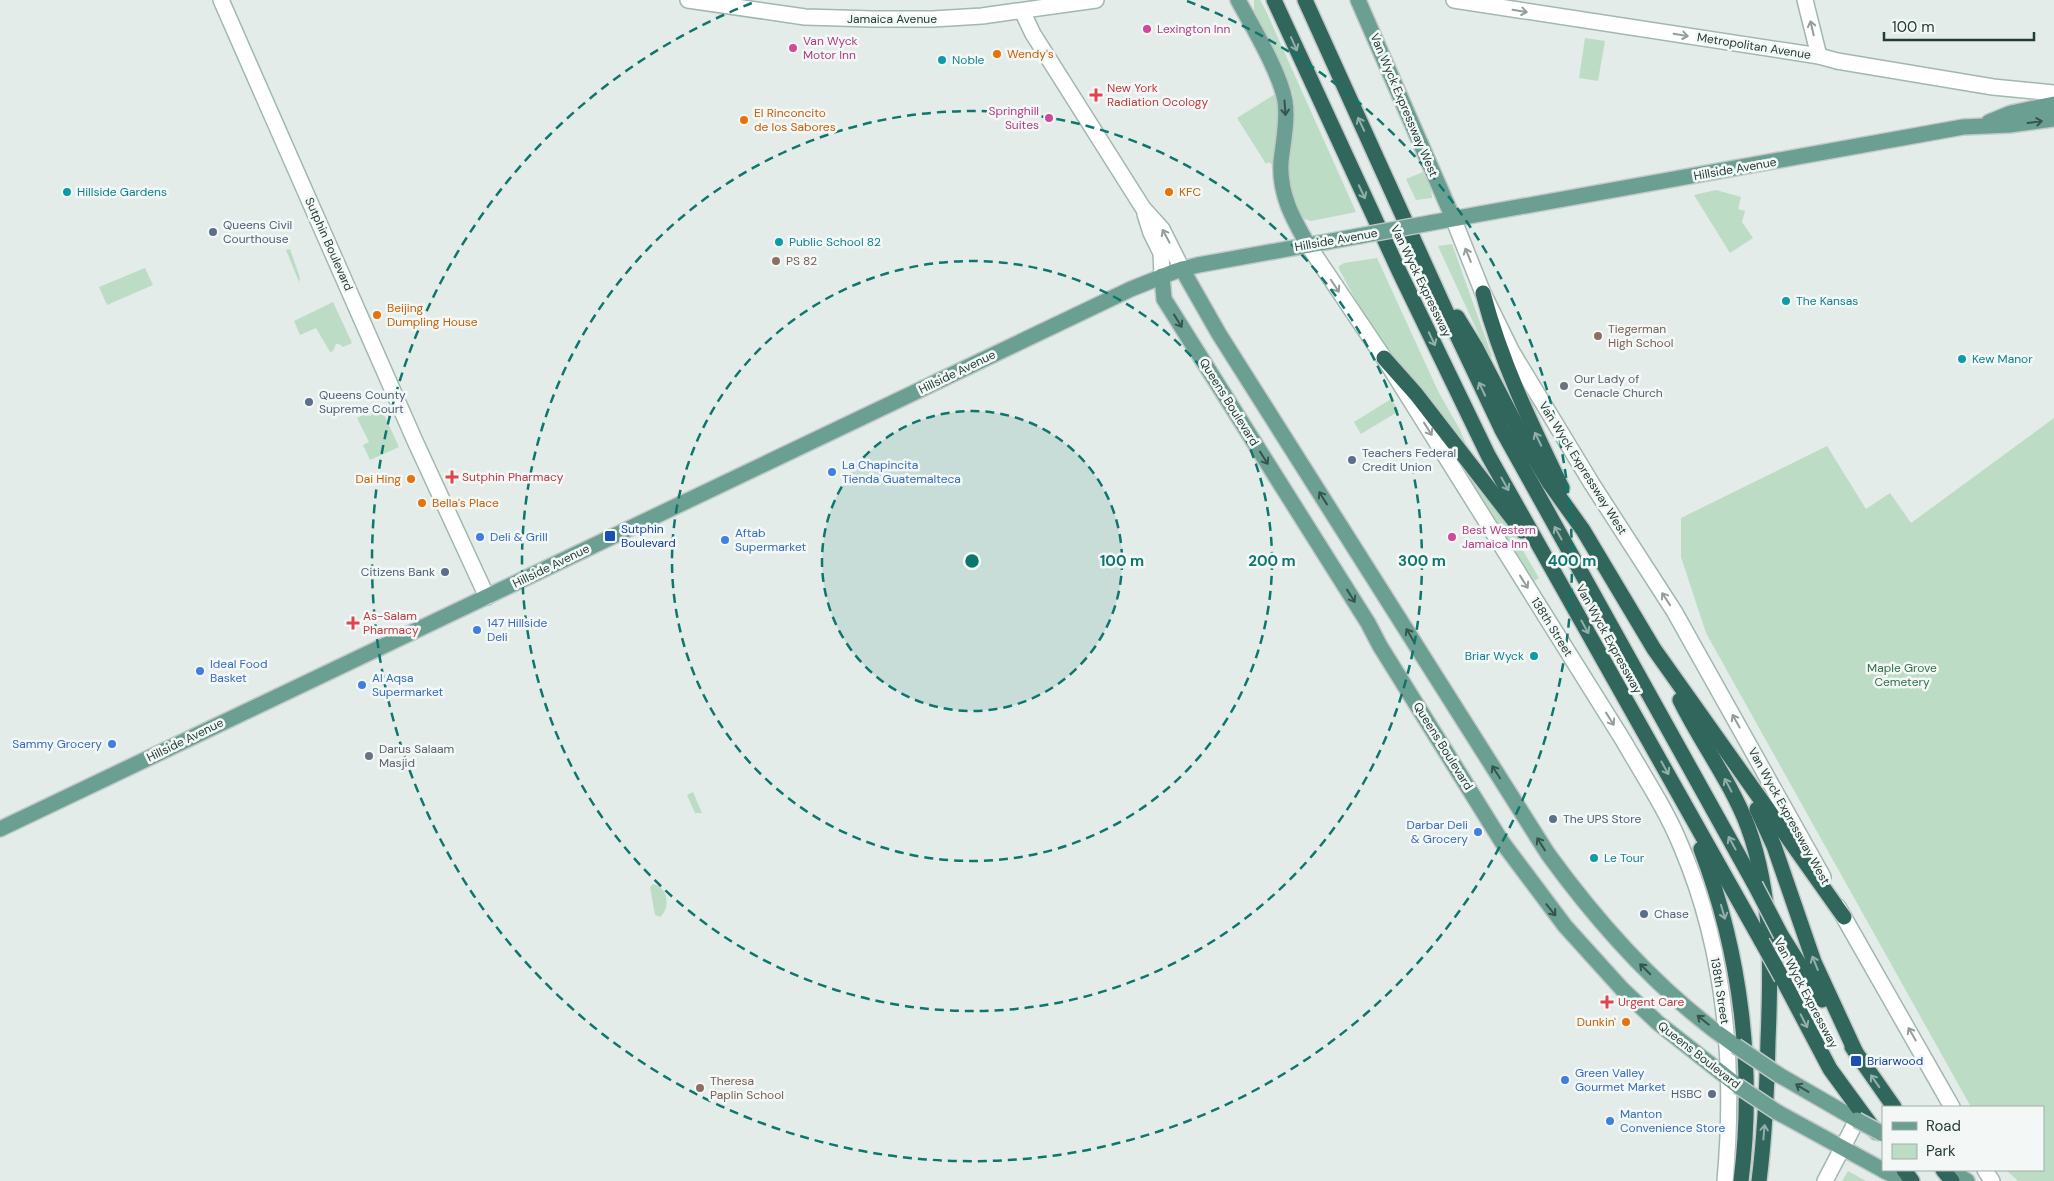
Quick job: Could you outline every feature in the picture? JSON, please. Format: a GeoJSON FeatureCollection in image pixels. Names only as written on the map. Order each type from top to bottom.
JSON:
{"type":"FeatureCollection","features":[{"type":"Feature","properties":{"kind":"highway","name":"Van Wyck Expressway"},"geometry":{"type":"LineString","coordinates":[[1274,0],[1399,271],[1505,485],[1762,942],[1830,1069],[1882,1140]]}},
{"type":"Feature","properties":{"kind":"highway","name":"Van Wyck Expressway"},"geometry":{"type":"LineString","coordinates":[[1305,0],[1506,438],[1756,885],[1782,935],[1857,1055],[1893,1106]]}},
{"type":"Feature","properties":{"kind":"highway"},"geometry":{"type":"LineString","coordinates":[[1425,264],[1476,348],[1527,446],[1550,484],[1583,530],[1654,649],[1844,918]]}},
{"type":"Feature","properties":{"kind":"highway"},"geometry":{"type":"LineString","coordinates":[[1483,293],[1493,331],[1512,380],[1583,530]]}},
{"type":"Feature","properties":{"kind":"highway"},"geometry":{"type":"LineString","coordinates":[[1384,358],[1416,394],[1485,482],[1561,584]]}},
{"type":"Feature","properties":{"kind":"highway"},"geometry":{"type":"LineString","coordinates":[[1654,649],[1682,706],[1736,801],[1749,832],[1760,870],[1769,933],[1770,971],[1765,1111],[1759,1181]]}},
{"type":"Feature","properties":{"kind":"highway"},"geometry":{"type":"LineString","coordinates":[[1725,750],[1753,800],[1770,837],[1814,962],[1857,1055]]}},
{"type":"Feature","properties":{"kind":"highway"},"geometry":{"type":"LineString","coordinates":[[1683,801],[1718,894],[1736,974],[1746,1064],[1745,1129],[1741,1181]]}},
{"type":"Feature","properties":{"kind":"highway"},"geometry":{"type":"LineString","coordinates":[[1944,1171],[1952,1181]]}},
{"type":"Feature","properties":{"kind":"main road","name":"Sutphin Boulevard"},"geometry":{"type":"LineString","coordinates":[[221,0],[419,450],[487,596]]}},
{"type":"Feature","properties":{"kind":"main road","name":"Jamaica Avenue"},"geometry":{"type":"LineString","coordinates":[[688,0],[778,14],[822,18],[941,19],[1022,11],[1096,0]]}},
{"type":"Feature","properties":{"kind":"main road"},"geometry":{"type":"LineString","coordinates":[[1238,0],[1260,40],[1283,91],[1286,114],[1281,162],[1282,186],[1292,216],[1308,245]]}},
{"type":"Feature","properties":{"kind":"main road","name":"Van Wyck Expressway West"},"geometry":{"type":"LineString","coordinates":[[1358,0],[1453,218],[1483,293],[1512,352],[1674,611],[1844,918]]}},
{"type":"Feature","properties":{"kind":"main road","name":"Metropolitan Avenue"},"geometry":{"type":"LineString","coordinates":[[1454,0],[1819,56],[1846,63],[1994,87],[2054,93]]}},
{"type":"Feature","properties":{"kind":"main road"},"geometry":{"type":"LineString","coordinates":[[1805,0],[1819,56]]}},
{"type":"Feature","properties":{"kind":"main road","name":"Queens Boulevard"},"geometry":{"type":"LineString","coordinates":[[1022,11],[1033,34],[1143,208],[1162,229],[1182,269],[1219,334],[1548,854],[1578,894],[1626,950],[1672,995],[1731,1042],[1779,1075],[1882,1133]]}},
{"type":"Feature","properties":{"kind":"main road"},"geometry":{"type":"LineString","coordinates":[[1994,87],[2005,92],[2021,95],[2026,110]]}},
{"type":"Feature","properties":{"kind":"main road","name":"Hillside Avenue"},"geometry":{"type":"LineString","coordinates":[[1981,125],[2011,113],[2054,104]]}},
{"type":"Feature","properties":{"kind":"main road","name":"Hillside Avenue"},"geometry":{"type":"LineString","coordinates":[[0,828],[1131,289],[1182,269],[1453,218],[1981,125],[2009,125],[2054,119]]}},
{"type":"Feature","properties":{"kind":"main road","name":"Queens Boulevard"},"geometry":{"type":"LineString","coordinates":[[1143,208],[1151,233],[1161,253],[1164,299],[1368,623],[1380,646],[1502,842],[1530,882],[1583,948],[1658,1024],[1733,1082],[1778,1112],[1846,1143],[1863,1159],[1882,1169]]}},
{"type":"Feature","properties":{"kind":"main road","name":"138th Street"},"geometry":{"type":"LineString","coordinates":[[1308,245],[1384,358],[1660,801],[1682,847],[1703,909],[1731,1042],[1733,1082],[1724,1181]]}},
{"type":"Feature","properties":{"kind":"main road"},"geometry":{"type":"LineString","coordinates":[[1844,918],[1951,1106]]}},
{"type":"Feature","properties":{"kind":"main road"},"geometry":{"type":"LineString","coordinates":[[1825,1181],[1857,1120]]}},
{"type":"Feature","properties":{"kind":"main road","name":"Queens Boulevard"},"geometry":{"type":"LineString","coordinates":[[1885,1171],[1904,1181]]}},
{"type":"Feature","properties":{"kind":"main road"},"geometry":{"type":"LineString","coordinates":[[1951,1171],[1967,1181]]}},
{"type":"Feature","properties":{"kind":"green space"},"geometry":{"type":"Polygon","coordinates":[[[1254,0],[1260,0],[1266,11],[1356,212],[1311,221],[1302,218],[1291,191],[1288,166],[1294,109],[1293,93],[1254,11],[1254,0]]]}},
{"type":"Feature","properties":{"kind":"green space"},"geometry":{"type":"Polygon","coordinates":[[[1585,38],[1605,41],[1598,81],[1579,78],[1585,38]]]}},
{"type":"Feature","properties":{"kind":"green space"},"geometry":{"type":"Polygon","coordinates":[[[1275,94],[1279,108],[1273,165],[1268,162],[1266,164],[1237,118],[1275,94]]]}},
{"type":"Feature","properties":{"kind":"green space"},"geometry":{"type":"Polygon","coordinates":[[[1423,172],[1431,188],[1432,198],[1416,200],[1406,179],[1423,172]]]}},
{"type":"Feature","properties":{"kind":"green space"},"geometry":{"type":"Polygon","coordinates":[[[1716,190],[1741,197],[1738,209],[1745,211],[1742,222],[1753,238],[1730,253],[1694,195],[1716,190]]]}},
{"type":"Feature","properties":{"kind":"green space"},"geometry":{"type":"Polygon","coordinates":[[[1452,244],[1492,356],[1490,359],[1438,246],[1452,244]]]}},
{"type":"Feature","properties":{"kind":"green space"},"geometry":{"type":"Polygon","coordinates":[[[290,249],[300,278],[299,282],[286,250],[290,249]]]}},
{"type":"Feature","properties":{"kind":"green space"},"geometry":{"type":"Polygon","coordinates":[[[1377,258],[1438,391],[1460,430],[1470,453],[1369,328],[1339,269],[1339,266],[1344,263],[1377,258]]]}},
{"type":"Feature","properties":{"kind":"green space"},"geometry":{"type":"Polygon","coordinates":[[[145,268],[153,285],[107,305],[99,287],[145,268]]]}},
{"type":"Feature","properties":{"kind":"green space"},"geometry":{"type":"Polygon","coordinates":[[[333,302],[352,343],[343,347],[336,344],[333,351],[330,352],[316,328],[300,335],[294,321],[333,302]]]}},
{"type":"Feature","properties":{"kind":"green space"},"geometry":{"type":"Polygon","coordinates":[[[1391,399],[1399,411],[1361,434],[1354,422],[1391,399]]]}},
{"type":"Feature","properties":{"kind":"green space"},"geometry":{"type":"Polygon","coordinates":[[[380,406],[399,447],[370,460],[363,445],[369,442],[357,418],[363,415],[371,416],[373,410],[380,406]]]}},
{"type":"Feature","properties":{"kind":"green space","name":"Maple Grove Cemetery"},"geometry":{"type":"Polygon","coordinates":[[[2054,418],[2054,1181],[2018,1181],[2007,1171],[2044,1171],[2044,1106],[1970,1106],[1706,633],[1681,557],[1681,518],[1827,446],[1866,509],[1890,493],[1911,523],[2054,418]]]}},
{"type":"Feature","properties":{"kind":"green space"},"geometry":{"type":"Polygon","coordinates":[[[1469,473],[1503,516],[1539,578],[1531,583],[1470,481],[1469,473]]]}},
{"type":"Feature","properties":{"kind":"green space"},"geometry":{"type":"Polygon","coordinates":[[[693,792],[702,813],[695,813],[687,795],[693,792]]]}},
{"type":"Feature","properties":{"kind":"green space"},"geometry":{"type":"Polygon","coordinates":[[[653,884],[665,893],[666,908],[660,917],[655,915],[650,887],[653,884]]]}},
{"type":"Feature","properties":{"kind":"green space"},"geometry":{"type":"Polygon","coordinates":[[[1848,1171],[1866,1181],[1842,1181],[1848,1171]]]}},
{"type":"Feature","properties":{"kind":"place","name":"Lexington Inn"},"geometry":{"type":"Point","coordinates":[1147,29]}},
{"type":"Feature","properties":{"kind":"place","name":"Van Wyck Motor Inn"},"geometry":{"type":"Point","coordinates":[793,48]}},
{"type":"Feature","properties":{"kind":"place","name":"Wendy's"},"geometry":{"type":"Point","coordinates":[997,54]}},
{"type":"Feature","properties":{"kind":"place","name":"Noble"},"geometry":{"type":"Point","coordinates":[942,60]}},
{"type":"Feature","properties":{"kind":"place","name":"New York Radiation Ocology"},"geometry":{"type":"Point","coordinates":[1096,95]}},
{"type":"Feature","properties":{"kind":"place","name":"Springhill Suites"},"geometry":{"type":"Point","coordinates":[1049,118]}},
{"type":"Feature","properties":{"kind":"place","name":"El Rinconcito de los Sabores"},"geometry":{"type":"Point","coordinates":[744,120]}},
{"type":"Feature","properties":{"kind":"place","name":"Hillside Gardens"},"geometry":{"type":"Point","coordinates":[67,192]}},
{"type":"Feature","properties":{"kind":"place","name":"KFC"},"geometry":{"type":"Point","coordinates":[1169,192]}},
{"type":"Feature","properties":{"kind":"place","name":"Queens Civil Courthouse"},"geometry":{"type":"Point","coordinates":[213,232]}},
{"type":"Feature","properties":{"kind":"place","name":"Public School 82"},"geometry":{"type":"Point","coordinates":[779,242]}},
{"type":"Feature","properties":{"kind":"place","name":"PS 82"},"geometry":{"type":"Point","coordinates":[776,261]}},
{"type":"Feature","properties":{"kind":"place","name":"The Kansas"},"geometry":{"type":"Point","coordinates":[1786,301]}},
{"type":"Feature","properties":{"kind":"place","name":"Beijing Dumpling House"},"geometry":{"type":"Point","coordinates":[377,315]}},
{"type":"Feature","properties":{"kind":"place","name":"Tiegerman High School"},"geometry":{"type":"Point","coordinates":[1598,336]}},
{"type":"Feature","properties":{"kind":"place","name":"Kew Manor"},"geometry":{"type":"Point","coordinates":[1962,359]}},
{"type":"Feature","properties":{"kind":"place","name":"Our Lady of Cenacle Church"},"geometry":{"type":"Point","coordinates":[1564,386]}},
{"type":"Feature","properties":{"kind":"place","name":"Queens County Supreme Court"},"geometry":{"type":"Point","coordinates":[309,402]}},
{"type":"Feature","properties":{"kind":"place","name":"Teachers Federal Credit Union"},"geometry":{"type":"Point","coordinates":[1352,460]}},
{"type":"Feature","properties":{"kind":"place","name":"La Chapincita Tienda Guatemalteca"},"geometry":{"type":"Point","coordinates":[832,472]}},
{"type":"Feature","properties":{"kind":"place","name":"Sutphin Pharmacy"},"geometry":{"type":"Point","coordinates":[452,477]}},
{"type":"Feature","properties":{"kind":"place","name":"Dai Hing"},"geometry":{"type":"Point","coordinates":[411,479]}},
{"type":"Feature","properties":{"kind":"place","name":"Bella's Place"},"geometry":{"type":"Point","coordinates":[422,503]}},
{"type":"Feature","properties":{"kind":"place","name":"Sutphin Boulevard"},"geometry":{"type":"Point","coordinates":[610,536]}},
{"type":"Feature","properties":{"kind":"place","name":"Deli & Grill"},"geometry":{"type":"Point","coordinates":[480,537]}},
{"type":"Feature","properties":{"kind":"place","name":"Best Western Jamaica Inn"},"geometry":{"type":"Point","coordinates":[1452,537]}},
{"type":"Feature","properties":{"kind":"place","name":"Aftab Supermarket"},"geometry":{"type":"Point","coordinates":[725,540]}},
{"type":"Feature","properties":{"kind":"place","name":"Citizens Bank"},"geometry":{"type":"Point","coordinates":[445,572]}},
{"type":"Feature","properties":{"kind":"place","name":"As-Salam Pharmacy"},"geometry":{"type":"Point","coordinates":[353,623]}},
{"type":"Feature","properties":{"kind":"place","name":"147 Hillside Deli"},"geometry":{"type":"Point","coordinates":[477,630]}},
{"type":"Feature","properties":{"kind":"place","name":"Briar Wyck"},"geometry":{"type":"Point","coordinates":[1534,656]}},
{"type":"Feature","properties":{"kind":"place","name":"Ideal Food Basket"},"geometry":{"type":"Point","coordinates":[200,671]}},
{"type":"Feature","properties":{"kind":"place","name":"Al Aqsa Supermarket"},"geometry":{"type":"Point","coordinates":[362,685]}},
{"type":"Feature","properties":{"kind":"place","name":"Sammy Grocery"},"geometry":{"type":"Point","coordinates":[112,744]}},
{"type":"Feature","properties":{"kind":"place","name":"Darus Salaam Masjid"},"geometry":{"type":"Point","coordinates":[369,756]}},
{"type":"Feature","properties":{"kind":"place","name":"The UPS Store"},"geometry":{"type":"Point","coordinates":[1553,819]}},
{"type":"Feature","properties":{"kind":"place","name":"Darbar Deli & Grocery"},"geometry":{"type":"Point","coordinates":[1478,832]}},
{"type":"Feature","properties":{"kind":"place","name":"Le Tour"},"geometry":{"type":"Point","coordinates":[1594,858]}},
{"type":"Feature","properties":{"kind":"place","name":"Chase"},"geometry":{"type":"Point","coordinates":[1644,914]}},
{"type":"Feature","properties":{"kind":"place","name":"Urgent Care"},"geometry":{"type":"Point","coordinates":[1607,1002]}},
{"type":"Feature","properties":{"kind":"place","name":"Dunkin'"},"geometry":{"type":"Point","coordinates":[1626,1022]}},
{"type":"Feature","properties":{"kind":"place","name":"Briarwood"},"geometry":{"type":"Point","coordinates":[1856,1061]}},
{"type":"Feature","properties":{"kind":"place","name":"Green Valley Gourmet Market"},"geometry":{"type":"Point","coordinates":[1565,1080]}},
{"type":"Feature","properties":{"kind":"place","name":"Theresa Paplin School"},"geometry":{"type":"Point","coordinates":[700,1088]}},
{"type":"Feature","properties":{"kind":"place","name":"HSBC"},"geometry":{"type":"Point","coordinates":[1712,1094]}},
{"type":"Feature","properties":{"kind":"place","name":"Manton Convenience Store"},"geometry":{"type":"Point","coordinates":[1610,1121]}}]}
